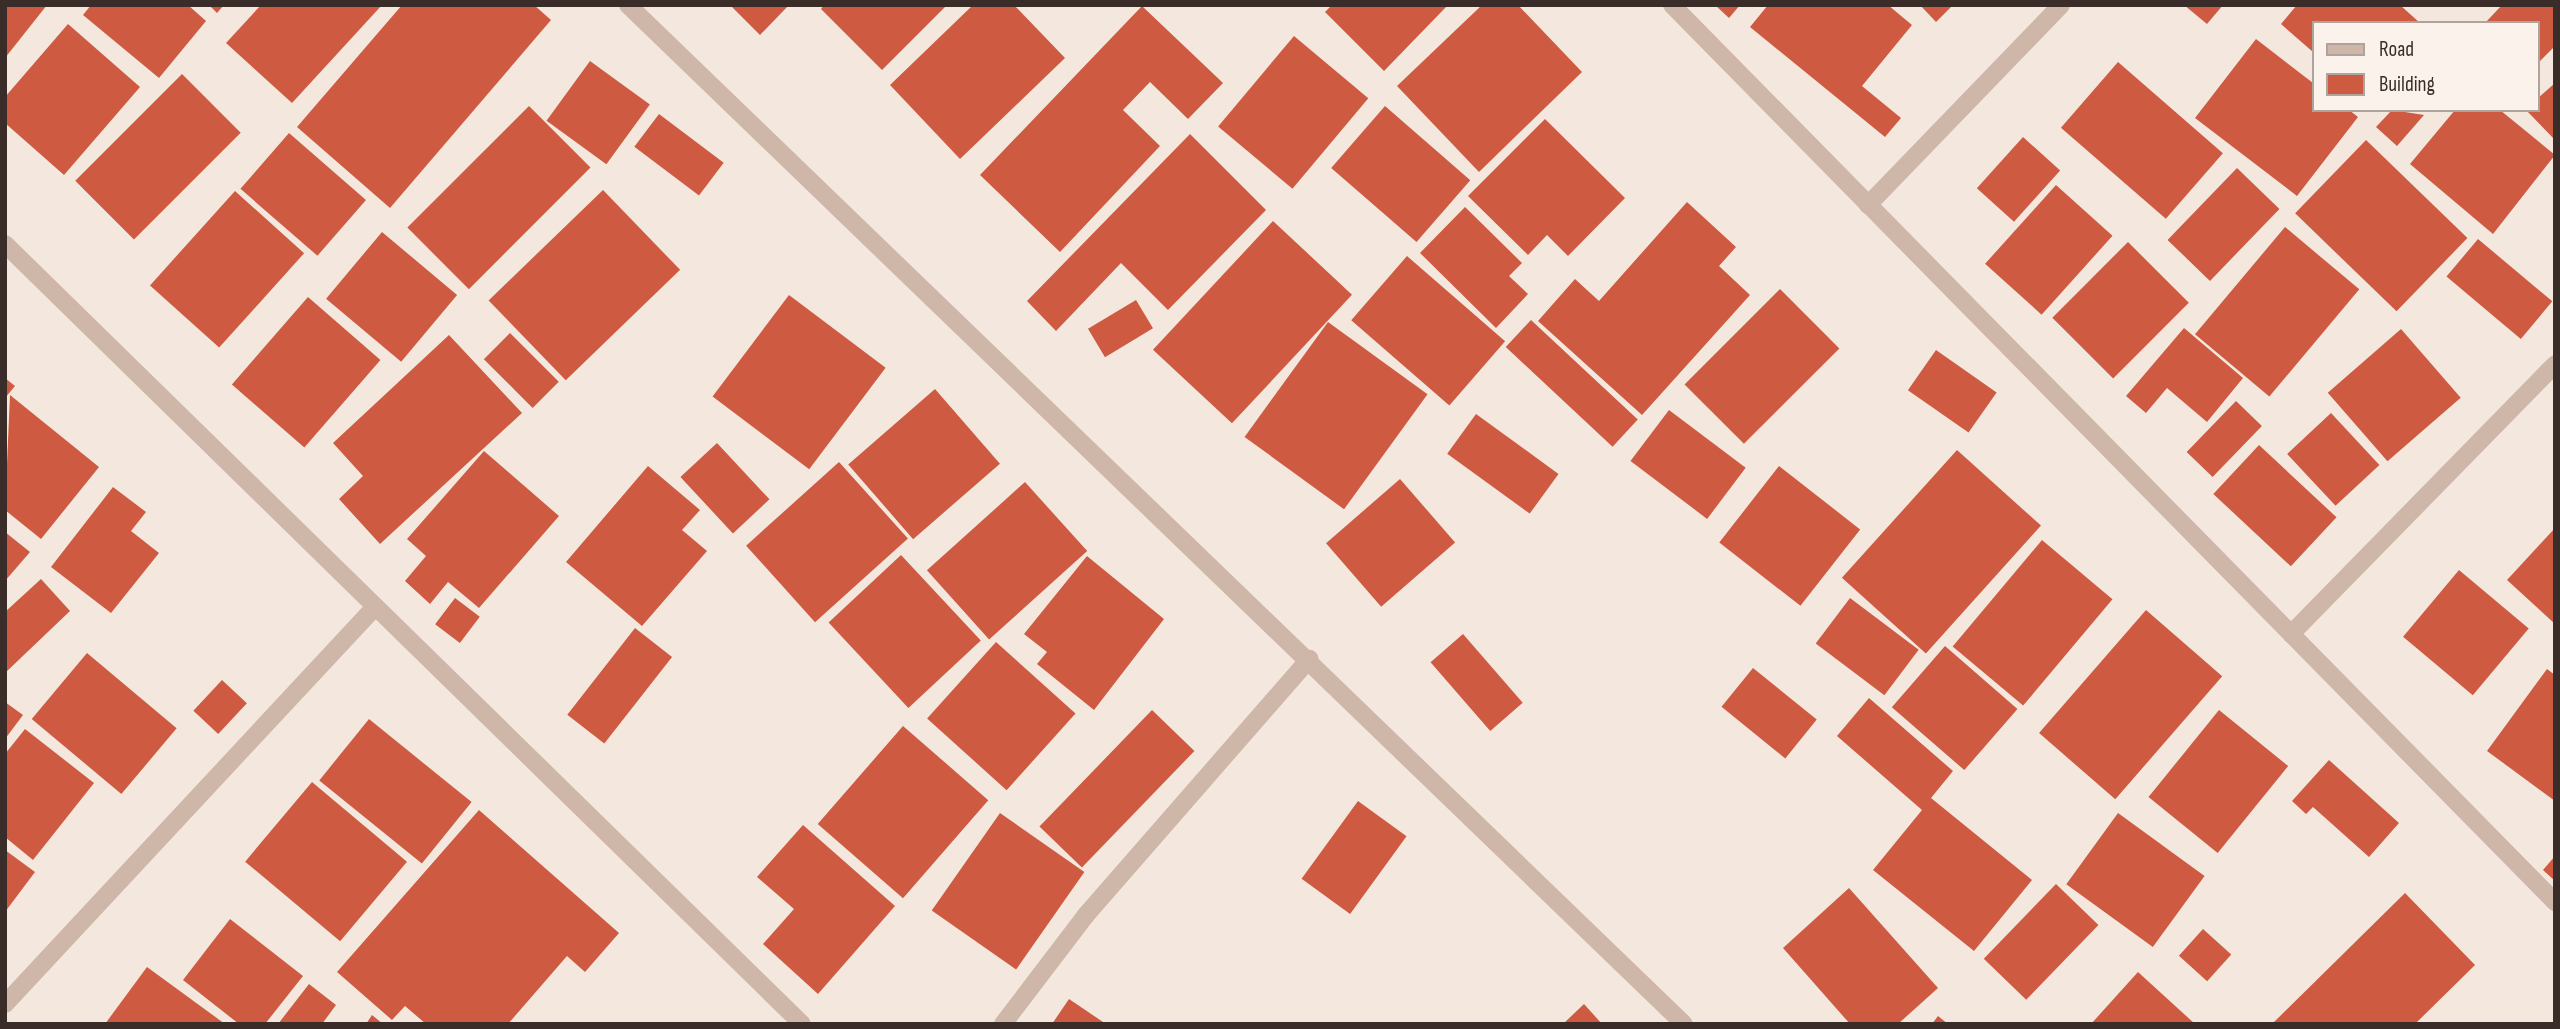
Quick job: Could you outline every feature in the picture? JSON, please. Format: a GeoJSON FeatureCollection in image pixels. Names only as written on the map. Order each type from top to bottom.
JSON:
{"type":"FeatureCollection","features":[{"type":"Feature","properties":{"kind":"street"},"geometry":{"type":"LineString","coordinates":[[628,5],[1309,659],[1684,1024]]}},
{"type":"Feature","properties":{"kind":"street"},"geometry":{"type":"LineString","coordinates":[[1672,5],[2555,902]]}},
{"type":"Feature","properties":{"kind":"street"},"geometry":{"type":"LineString","coordinates":[[1868,205],[2062,5]]}},
{"type":"Feature","properties":{"kind":"street"},"geometry":{"type":"LineString","coordinates":[[5,244],[802,1024]]}},
{"type":"Feature","properties":{"kind":"street"},"geometry":{"type":"LineString","coordinates":[[2291,634],[2555,364]]}},
{"type":"Feature","properties":{"kind":"street"},"geometry":{"type":"LineString","coordinates":[[5,1004],[374,607]]}},
{"type":"Feature","properties":{"kind":"street"},"geometry":{"type":"LineString","coordinates":[[1003,1024],[1086,915],[1309,659]]}},
{"type":"Feature","properties":{"kind":"building"},"geometry":{"type":"Polygon","coordinates":[[[5,5],[47,5],[5,58],[5,5]]]}},
{"type":"Feature","properties":{"kind":"building"},"geometry":{"type":"Polygon","coordinates":[[[91,5],[188,5],[206,21],[159,78],[83,15],[91,5]]]}},
{"type":"Feature","properties":{"kind":"building"},"geometry":{"type":"Polygon","coordinates":[[[209,5],[224,5],[217,13],[209,5]]]}},
{"type":"Feature","properties":{"kind":"building"},"geometry":{"type":"Polygon","coordinates":[[[261,5],[382,5],[292,103],[226,43],[261,5]]]}},
{"type":"Feature","properties":{"kind":"building"},"geometry":{"type":"Polygon","coordinates":[[[402,5],[534,5],[551,20],[390,208],[297,127],[402,5]]]}},
{"type":"Feature","properties":{"kind":"building"},"geometry":{"type":"Polygon","coordinates":[[[730,5],[789,5],[760,35],[730,5]]]}},
{"type":"Feature","properties":{"kind":"building"},"geometry":{"type":"Polygon","coordinates":[[[824,5],[947,5],[882,70],[821,9],[824,5]]]}},
{"type":"Feature","properties":{"kind":"building"},"geometry":{"type":"Polygon","coordinates":[[[973,5],[1014,5],[1065,58],[960,159],[890,85],[973,5]]]}},
{"type":"Feature","properties":{"kind":"building"},"geometry":{"type":"Polygon","coordinates":[[[1332,5],[1448,5],[1384,71],[1325,12],[1332,5]]]}},
{"type":"Feature","properties":{"kind":"building"},"geometry":{"type":"Polygon","coordinates":[[[1482,5],[1518,5],[1582,72],[1479,172],[1397,86],[1482,5]]]}},
{"type":"Feature","properties":{"kind":"building"},"geometry":{"type":"Polygon","coordinates":[[[1715,5],[1740,5],[1729,18],[1715,5]]]}},
{"type":"Feature","properties":{"kind":"building"},"geometry":{"type":"Polygon","coordinates":[[[1768,5],[1888,5],[1912,25],[1862,86],[1901,118],[1885,137],[1750,27],[1768,5]]]}},
{"type":"Feature","properties":{"kind":"building"},"geometry":{"type":"Polygon","coordinates":[[[1920,5],[1953,5],[1936,22],[1920,5]]]}},
{"type":"Feature","properties":{"kind":"building"},"geometry":{"type":"Polygon","coordinates":[[[2184,5],[2223,5],[2207,24],[2184,5]]]}},
{"type":"Feature","properties":{"kind":"building"},"geometry":{"type":"Polygon","coordinates":[[[2297,5],[2400,5],[2418,21],[2312,21],[2312,51],[2281,24],[2297,5]]]}},
{"type":"Feature","properties":{"kind":"building"},"geometry":{"type":"Polygon","coordinates":[[[2502,5],[2555,5],[2555,46],[2539,62],[2539,21],[2487,21],[2502,5]]]}},
{"type":"Feature","properties":{"kind":"building"},"geometry":{"type":"Polygon","coordinates":[[[1142,6],[1223,83],[1188,119],[1150,82],[1123,110],[1160,146],[1060,252],[980,175],[1142,6]]]}},
{"type":"Feature","properties":{"kind":"building"},"geometry":{"type":"Polygon","coordinates":[[[68,24],[140,87],[64,175],[5,123],[5,97],[68,24]]]}},
{"type":"Feature","properties":{"kind":"building"},"geometry":{"type":"Polygon","coordinates":[[[1294,36],[1368,98],[1292,189],[1218,126],[1294,36]]]}},
{"type":"Feature","properties":{"kind":"building"},"geometry":{"type":"Polygon","coordinates":[[[2256,39],[2312,82],[2312,112],[2352,112],[2358,117],[2297,196],[2195,118],[2256,39]]]}},
{"type":"Feature","properties":{"kind":"building"},"geometry":{"type":"Polygon","coordinates":[[[590,61],[650,104],[606,164],[547,121],[590,61]]]}},
{"type":"Feature","properties":{"kind":"building"},"geometry":{"type":"Polygon","coordinates":[[[2118,62],[2223,153],[2166,219],[2061,128],[2118,62]]]}},
{"type":"Feature","properties":{"kind":"building"},"geometry":{"type":"Polygon","coordinates":[[[182,74],[241,133],[134,239],[75,181],[182,74]]]}},
{"type":"Feature","properties":{"kind":"building"},"geometry":{"type":"Polygon","coordinates":[[[2555,83],[2555,140],[2528,112],[2539,112],[2539,97],[2555,83]]]}},
{"type":"Feature","properties":{"kind":"building"},"geometry":{"type":"Polygon","coordinates":[[[529,106],[591,168],[469,289],[407,228],[529,106]]]}},
{"type":"Feature","properties":{"kind":"building"},"geometry":{"type":"Polygon","coordinates":[[[1385,106],[1470,180],[1416,242],[1331,168],[1385,106]]]}},
{"type":"Feature","properties":{"kind":"building"},"geometry":{"type":"Polygon","coordinates":[[[2390,112],[2424,115],[2397,146],[2376,127],[2390,112]]]}},
{"type":"Feature","properties":{"kind":"building"},"geometry":{"type":"Polygon","coordinates":[[[2453,112],[2502,112],[2555,155],[2493,234],[2410,164],[2453,112]]]}},
{"type":"Feature","properties":{"kind":"building"},"geometry":{"type":"Polygon","coordinates":[[[659,114],[724,163],[699,195],[634,147],[659,114]]]}},
{"type":"Feature","properties":{"kind":"building"},"geometry":{"type":"Polygon","coordinates":[[[1545,119],[1625,198],[1568,256],[1547,235],[1528,255],[1468,196],[1545,119]]]}},
{"type":"Feature","properties":{"kind":"building"},"geometry":{"type":"Polygon","coordinates":[[[289,133],[366,200],[317,256],[240,189],[289,133]]]}},
{"type":"Feature","properties":{"kind":"building"},"geometry":{"type":"Polygon","coordinates":[[[1190,134],[1266,210],[1168,310],[1121,263],[1056,331],[1027,301],[1190,134]]]}},
{"type":"Feature","properties":{"kind":"building"},"geometry":{"type":"Polygon","coordinates":[[[2023,137],[2060,170],[2014,222],[1977,188],[2023,137]]]}},
{"type":"Feature","properties":{"kind":"building"},"geometry":{"type":"Polygon","coordinates":[[[2366,140],[2467,238],[2397,311],[2295,213],[2366,140]]]}},
{"type":"Feature","properties":{"kind":"building"},"geometry":{"type":"Polygon","coordinates":[[[2237,168],[2279,209],[2210,281],[2168,240],[2237,168]]]}},
{"type":"Feature","properties":{"kind":"building"},"geometry":{"type":"Polygon","coordinates":[[[2056,185],[2112,236],[2042,315],[1985,264],[2056,185]]]}},
{"type":"Feature","properties":{"kind":"building"},"geometry":{"type":"Polygon","coordinates":[[[603,190],[680,270],[566,380],[489,300],[603,190]]]}},
{"type":"Feature","properties":{"kind":"building"},"geometry":{"type":"Polygon","coordinates":[[[235,191],[304,253],[219,348],[150,285],[235,191]]]}},
{"type":"Feature","properties":{"kind":"building"},"geometry":{"type":"Polygon","coordinates":[[[1687,202],[1736,247],[1719,266],[1750,295],[1642,415],[1538,321],[1575,279],[1599,301],[1687,202]]]}},
{"type":"Feature","properties":{"kind":"building"},"geometry":{"type":"Polygon","coordinates":[[[1465,207],[1522,263],[1509,276],[1528,294],[1496,328],[1420,253],[1465,207]]]}},
{"type":"Feature","properties":{"kind":"building"},"geometry":{"type":"Polygon","coordinates":[[[1273,221],[1352,295],[1232,423],[1153,350],[1273,221]]]}},
{"type":"Feature","properties":{"kind":"building"},"geometry":{"type":"Polygon","coordinates":[[[2285,227],[2359,289],[2269,397],[2195,334],[2285,227]]]}},
{"type":"Feature","properties":{"kind":"building"},"geometry":{"type":"Polygon","coordinates":[[[382,232],[457,295],[401,362],[326,299],[382,232]]]}},
{"type":"Feature","properties":{"kind":"building"},"geometry":{"type":"Polygon","coordinates":[[[2478,239],[2552,301],[2521,339],[2447,277],[2478,239]]]}},
{"type":"Feature","properties":{"kind":"building"},"geometry":{"type":"Polygon","coordinates":[[[2128,242],[2189,303],[2113,378],[2052,318],[2128,242]]]}},
{"type":"Feature","properties":{"kind":"building"},"geometry":{"type":"Polygon","coordinates":[[[1407,256],[1505,341],[1449,405],[1351,320],[1407,256]]]}},
{"type":"Feature","properties":{"kind":"building"},"geometry":{"type":"Polygon","coordinates":[[[1780,289],[1839,348],[1744,444],[1685,384],[1780,289]]]}},
{"type":"Feature","properties":{"kind":"building"},"geometry":{"type":"Polygon","coordinates":[[[789,295],[886,368],[809,469],[713,396],[789,295]]]}},
{"type":"Feature","properties":{"kind":"building"},"geometry":{"type":"Polygon","coordinates":[[[308,297],[380,360],[304,448],[232,385],[308,297]]]}},
{"type":"Feature","properties":{"kind":"building"},"geometry":{"type":"Polygon","coordinates":[[[1136,300],[1153,328],[1105,357],[1088,329],[1136,300]]]}},
{"type":"Feature","properties":{"kind":"building"},"geometry":{"type":"Polygon","coordinates":[[[1531,320],[1638,420],[1613,447],[1506,347],[1531,320]]]}},
{"type":"Feature","properties":{"kind":"building"},"geometry":{"type":"Polygon","coordinates":[[[1328,322],[1428,394],[1344,509],[1245,437],[1328,322]]]}},
{"type":"Feature","properties":{"kind":"building"},"geometry":{"type":"Polygon","coordinates":[[[2184,328],[2243,378],[2207,422],[2167,388],[2146,413],[2126,396],[2184,328]]]}},
{"type":"Feature","properties":{"kind":"building"},"geometry":{"type":"Polygon","coordinates":[[[2401,329],[2461,398],[2387,461],[2328,393],[2401,329]]]}},
{"type":"Feature","properties":{"kind":"building"},"geometry":{"type":"Polygon","coordinates":[[[510,333],[559,382],[533,408],[484,359],[510,333]]]}},
{"type":"Feature","properties":{"kind":"building"},"geometry":{"type":"Polygon","coordinates":[[[449,335],[522,413],[380,544],[339,499],[363,476],[333,443],[449,335]]]}},
{"type":"Feature","properties":{"kind":"building"},"geometry":{"type":"Polygon","coordinates":[[[1936,350],[1997,392],[1969,433],[1908,390],[1936,350]]]}},
{"type":"Feature","properties":{"kind":"building"},"geometry":{"type":"Polygon","coordinates":[[[5,378],[15,386],[5,398],[5,378]]]}},
{"type":"Feature","properties":{"kind":"building"},"geometry":{"type":"Polygon","coordinates":[[[935,389],[1000,464],[913,539],[848,464],[935,389]]]}},
{"type":"Feature","properties":{"kind":"building"},"geometry":{"type":"Polygon","coordinates":[[[10,395],[99,467],[41,539],[5,510],[10,395]]]}},
{"type":"Feature","properties":{"kind":"building"},"geometry":{"type":"Polygon","coordinates":[[[2236,401],[2262,426],[2213,477],[2187,452],[2236,401]]]}},
{"type":"Feature","properties":{"kind":"building"},"geometry":{"type":"Polygon","coordinates":[[[1669,410],[1746,468],[1707,519],[1630,461],[1669,410]]]}},
{"type":"Feature","properties":{"kind":"building"},"geometry":{"type":"Polygon","coordinates":[[[2331,413],[2379,465],[2336,506],[2287,454],[2331,413]]]}},
{"type":"Feature","properties":{"kind":"building"},"geometry":{"type":"Polygon","coordinates":[[[1476,414],[1559,474],[1530,514],[1447,454],[1476,414]]]}},
{"type":"Feature","properties":{"kind":"building"},"geometry":{"type":"Polygon","coordinates":[[[717,443],[770,499],[733,533],[680,477],[717,443]]]}},
{"type":"Feature","properties":{"kind":"building"},"geometry":{"type":"Polygon","coordinates":[[[2259,445],[2337,517],[2291,566],[2213,494],[2259,445]]]}},
{"type":"Feature","properties":{"kind":"building"},"geometry":{"type":"Polygon","coordinates":[[[1957,450],[2041,526],[1926,653],[1842,578],[1957,450]]]}},
{"type":"Feature","properties":{"kind":"building"},"geometry":{"type":"Polygon","coordinates":[[[484,451],[559,516],[479,608],[448,582],[430,604],[405,581],[426,556],[407,539],[484,451]]]}},
{"type":"Feature","properties":{"kind":"building"},"geometry":{"type":"Polygon","coordinates":[[[839,462],[908,539],[815,622],[746,546],[839,462]]]}},
{"type":"Feature","properties":{"kind":"building"},"geometry":{"type":"Polygon","coordinates":[[[648,466],[700,510],[682,530],[707,551],[642,626],[566,562],[648,466]]]}},
{"type":"Feature","properties":{"kind":"building"},"geometry":{"type":"Polygon","coordinates":[[[1779,466],[1860,529],[1800,606],[1719,542],[1779,466]]]}},
{"type":"Feature","properties":{"kind":"building"},"geometry":{"type":"Polygon","coordinates":[[[1400,479],[1455,542],[1381,607],[1326,543],[1400,479]]]}},
{"type":"Feature","properties":{"kind":"building"},"geometry":{"type":"Polygon","coordinates":[[[1025,482],[1087,551],[989,639],[927,570],[1025,482]]]}},
{"type":"Feature","properties":{"kind":"building"},"geometry":{"type":"Polygon","coordinates":[[[113,487],[146,512],[131,531],[159,553],[111,613],[51,567],[113,487]]]}},
{"type":"Feature","properties":{"kind":"building"},"geometry":{"type":"Polygon","coordinates":[[[2555,528],[2555,624],[2507,580],[2555,528]]]}},
{"type":"Feature","properties":{"kind":"building"},"geometry":{"type":"Polygon","coordinates":[[[5,532],[30,552],[5,581],[5,532]]]}},
{"type":"Feature","properties":{"kind":"building"},"geometry":{"type":"Polygon","coordinates":[[[2042,540],[2112,599],[2023,706],[1953,646],[2042,540]]]}},
{"type":"Feature","properties":{"kind":"building"},"geometry":{"type":"Polygon","coordinates":[[[901,555],[981,641],[908,708],[829,623],[901,555]]]}},
{"type":"Feature","properties":{"kind":"building"},"geometry":{"type":"Polygon","coordinates":[[[1087,556],[1164,619],[1094,710],[1037,664],[1047,652],[1024,634],[1087,556]]]}},
{"type":"Feature","properties":{"kind":"building"},"geometry":{"type":"Polygon","coordinates":[[[2459,570],[2529,628],[2473,695],[2403,637],[2459,570]]]}},
{"type":"Feature","properties":{"kind":"building"},"geometry":{"type":"Polygon","coordinates":[[[41,579],[70,611],[5,673],[5,612],[41,579]]]}},
{"type":"Feature","properties":{"kind":"building"},"geometry":{"type":"Polygon","coordinates":[[[455,598],[480,617],[460,643],[435,624],[455,598]]]}},
{"type":"Feature","properties":{"kind":"building"},"geometry":{"type":"Polygon","coordinates":[[[1850,598],[1919,650],[1884,695],[1816,644],[1850,598]]]}},
{"type":"Feature","properties":{"kind":"building"},"geometry":{"type":"Polygon","coordinates":[[[2146,610],[2222,676],[2115,799],[2039,733],[2146,610]]]}},
{"type":"Feature","properties":{"kind":"building"},"geometry":{"type":"Polygon","coordinates":[[[635,628],[672,657],[604,744],[567,715],[635,628]]]}},
{"type":"Feature","properties":{"kind":"building"},"geometry":{"type":"Polygon","coordinates":[[[1463,634],[1523,703],[1490,731],[1431,662],[1463,634]]]}},
{"type":"Feature","properties":{"kind":"building"},"geometry":{"type":"Polygon","coordinates":[[[996,642],[1076,714],[1007,790],[927,719],[996,642]]]}},
{"type":"Feature","properties":{"kind":"building"},"geometry":{"type":"Polygon","coordinates":[[[1945,646],[2017,709],[1964,770],[1892,707],[1945,646]]]}},
{"type":"Feature","properties":{"kind":"building"},"geometry":{"type":"Polygon","coordinates":[[[87,653],[177,728],[121,794],[32,719],[87,653]]]}},
{"type":"Feature","properties":{"kind":"building"},"geometry":{"type":"Polygon","coordinates":[[[1753,668],[1817,720],[1785,758],[1722,707],[1753,668]]]}},
{"type":"Feature","properties":{"kind":"building"},"geometry":{"type":"Polygon","coordinates":[[[2547,669],[2555,675],[2555,801],[2487,751],[2547,669]]]}},
{"type":"Feature","properties":{"kind":"building"},"geometry":{"type":"Polygon","coordinates":[[[222,680],[247,703],[218,734],[193,711],[222,680]]]}},
{"type":"Feature","properties":{"kind":"building"},"geometry":{"type":"Polygon","coordinates":[[[1869,698],[1953,771],[1931,798],[2032,880],[1974,951],[1873,870],[1922,810],[1837,736],[1869,698]]]}},
{"type":"Feature","properties":{"kind":"building"},"geometry":{"type":"Polygon","coordinates":[[[5,702],[23,715],[5,739],[5,702]]]}},
{"type":"Feature","properties":{"kind":"building"},"geometry":{"type":"Polygon","coordinates":[[[1152,710],[1194,751],[1082,868],[1039,827],[1152,710]]]}},
{"type":"Feature","properties":{"kind":"building"},"geometry":{"type":"Polygon","coordinates":[[[2219,710],[2288,766],[2218,853],[2149,797],[2219,710]]]}},
{"type":"Feature","properties":{"kind":"building"},"geometry":{"type":"Polygon","coordinates":[[[369,719],[472,802],[422,863],[319,780],[369,719]]]}},
{"type":"Feature","properties":{"kind":"building"},"geometry":{"type":"Polygon","coordinates":[[[903,726],[988,800],[903,898],[818,824],[903,726]]]}},
{"type":"Feature","properties":{"kind":"building"},"geometry":{"type":"Polygon","coordinates":[[[25,729],[94,783],[33,860],[5,837],[5,754],[25,729]]]}},
{"type":"Feature","properties":{"kind":"building"},"geometry":{"type":"Polygon","coordinates":[[[2329,760],[2399,823],[2369,857],[2313,807],[2306,814],[2292,801],[2329,760]]]}},
{"type":"Feature","properties":{"kind":"building"},"geometry":{"type":"Polygon","coordinates":[[[312,782],[407,862],[340,941],[245,862],[312,782]]]}},
{"type":"Feature","properties":{"kind":"building"},"geometry":{"type":"Polygon","coordinates":[[[1358,801],[1407,836],[1350,914],[1302,879],[1358,801]]]}},
{"type":"Feature","properties":{"kind":"building"},"geometry":{"type":"Polygon","coordinates":[[[479,810],[619,933],[585,972],[567,956],[508,1024],[426,1024],[405,1006],[392,1020],[337,972],[479,810]]]}},
{"type":"Feature","properties":{"kind":"building"},"geometry":{"type":"Polygon","coordinates":[[[1000,813],[1084,872],[1016,970],[932,910],[1000,813]]]}},
{"type":"Feature","properties":{"kind":"building"},"geometry":{"type":"Polygon","coordinates":[[[2118,813],[2205,876],[2153,947],[2066,884],[2118,813]]]}},
{"type":"Feature","properties":{"kind":"building"},"geometry":{"type":"Polygon","coordinates":[[[803,825],[895,906],[818,994],[763,944],[794,909],[757,877],[803,825]]]}},
{"type":"Feature","properties":{"kind":"building"},"geometry":{"type":"Polygon","coordinates":[[[5,850],[35,872],[5,912],[5,850]]]}},
{"type":"Feature","properties":{"kind":"building"},"geometry":{"type":"Polygon","coordinates":[[[2555,856],[2555,881],[2543,870],[2555,856]]]}},
{"type":"Feature","properties":{"kind":"building"},"geometry":{"type":"Polygon","coordinates":[[[2056,884],[2098,925],[2026,1000],[1984,959],[2056,884]]]}},
{"type":"Feature","properties":{"kind":"building"},"geometry":{"type":"Polygon","coordinates":[[[1849,888],[1938,988],[1898,1024],[1850,1024],[1783,948],[1849,888]]]}},
{"type":"Feature","properties":{"kind":"building"},"geometry":{"type":"Polygon","coordinates":[[[2405,893],[2475,965],[2415,1024],[2272,1024],[2405,893]]]}},
{"type":"Feature","properties":{"kind":"building"},"geometry":{"type":"Polygon","coordinates":[[[230,919],[303,976],[265,1024],[239,1024],[183,980],[230,919]]]}},
{"type":"Feature","properties":{"kind":"building"},"geometry":{"type":"Polygon","coordinates":[[[2203,929],[2231,954],[2207,981],[2179,956],[2203,929]]]}},
{"type":"Feature","properties":{"kind":"building"},"geometry":{"type":"Polygon","coordinates":[[[147,967],[225,1024],[105,1024],[147,967]]]}},
{"type":"Feature","properties":{"kind":"building"},"geometry":{"type":"Polygon","coordinates":[[[2138,972],[2195,1024],[2091,1024],[2138,972]]]}},
{"type":"Feature","properties":{"kind":"building"},"geometry":{"type":"Polygon","coordinates":[[[309,984],[336,1005],[322,1024],[278,1024],[309,984]]]}},
{"type":"Feature","properties":{"kind":"building"},"geometry":{"type":"Polygon","coordinates":[[[1069,999],[1106,1024],[1052,1024],[1069,999]]]}},
{"type":"Feature","properties":{"kind":"building"},"geometry":{"type":"Polygon","coordinates":[[[1584,1004],[1602,1024],[1563,1024],[1584,1004]]]}},
{"type":"Feature","properties":{"kind":"building"},"geometry":{"type":"Polygon","coordinates":[[[372,1015],[383,1024],[366,1024],[372,1015]]]}},
{"type":"Feature","properties":{"kind":"building"},"geometry":{"type":"Polygon","coordinates":[[[1938,1016],[1948,1024],[1932,1024],[1938,1016]]]}}]}
